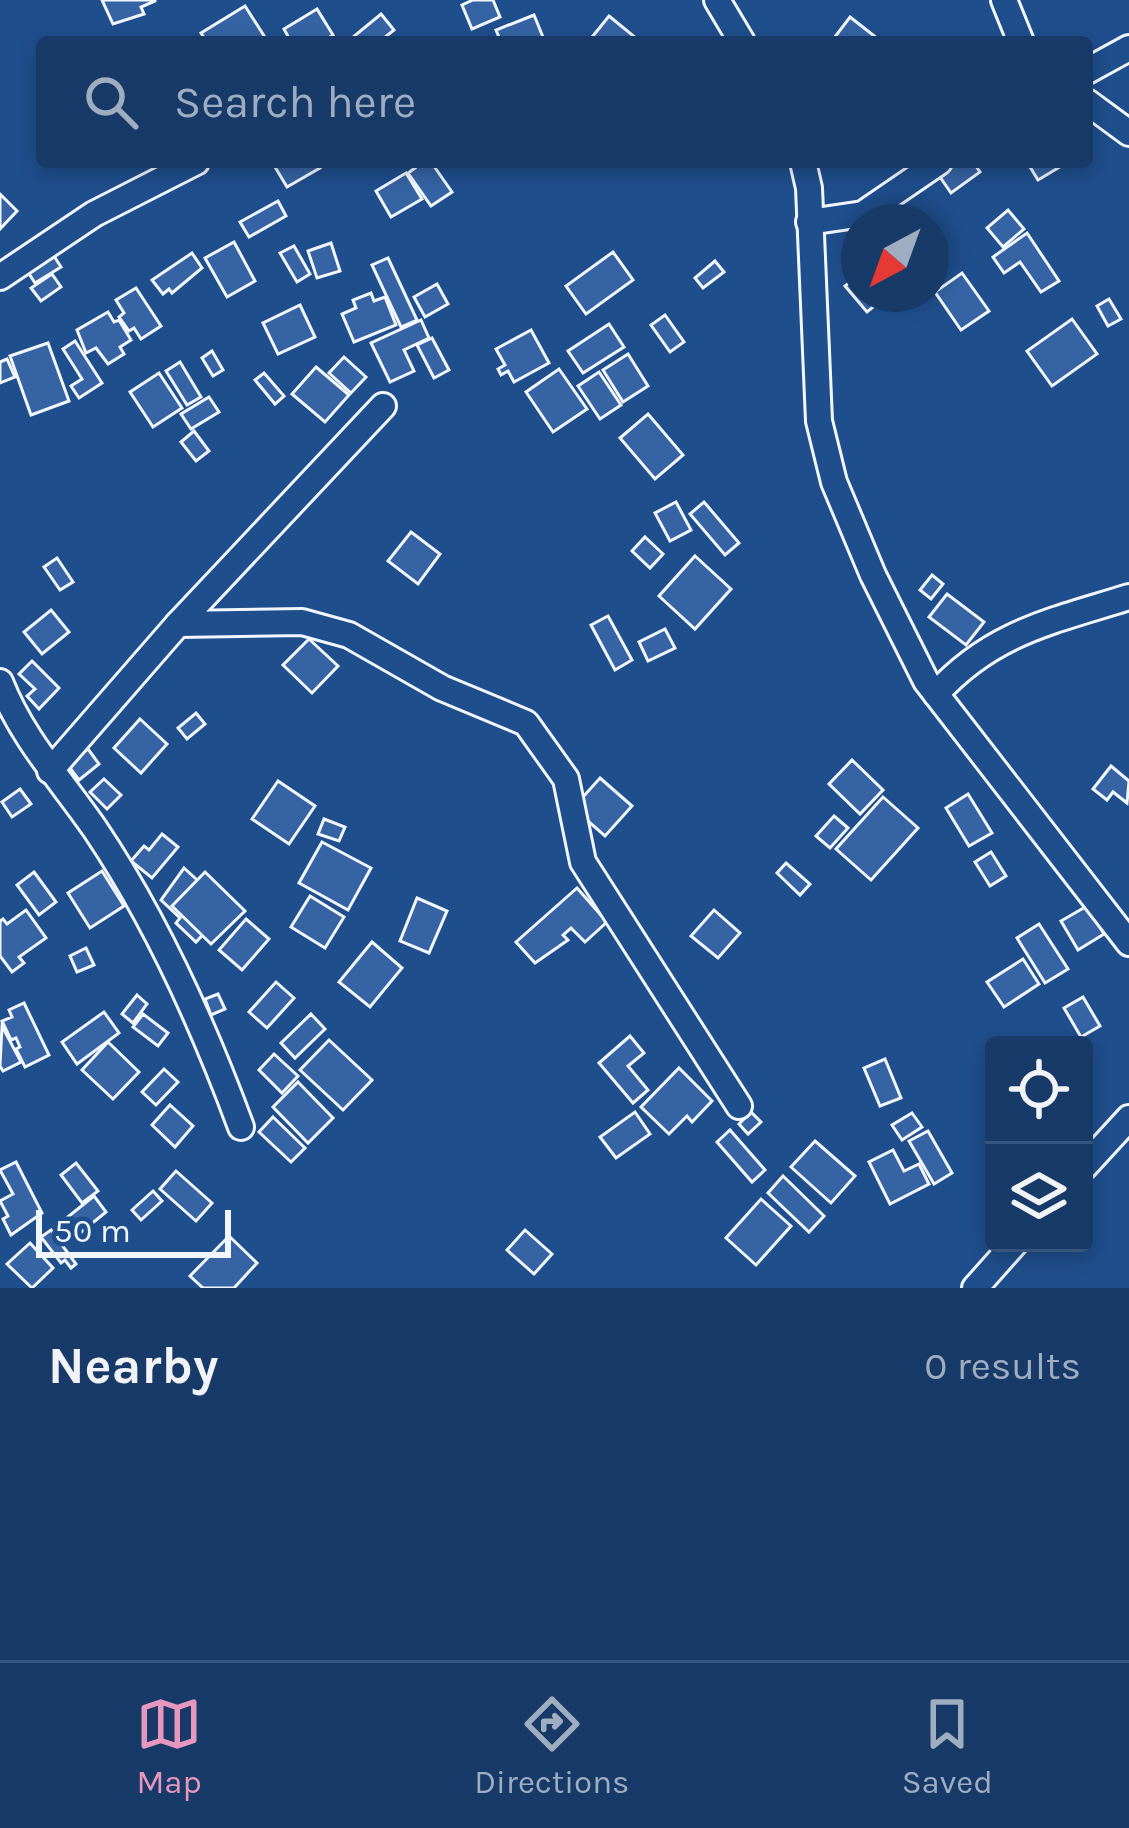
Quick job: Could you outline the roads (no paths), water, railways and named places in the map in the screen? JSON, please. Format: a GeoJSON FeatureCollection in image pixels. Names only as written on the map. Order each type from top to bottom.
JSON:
{"type":"FeatureCollection","features":[{"type":"Feature","properties":{"kind":"street"},"geometry":{"type":"LineString","coordinates":[[717,0],[738,36]]}},
{"type":"Feature","properties":{"kind":"street"},"geometry":{"type":"LineString","coordinates":[[1004,0],[1019,36]]}},
{"type":"Feature","properties":{"kind":"street"},"geometry":{"type":"LineString","coordinates":[[1093,68],[1129,48]]}},
{"type":"Feature","properties":{"kind":"street"},"geometry":{"type":"LineString","coordinates":[[1093,106],[1129,133]]}},
{"type":"Feature","properties":{"kind":"street"},"geometry":{"type":"LineString","coordinates":[[0,277],[94,214],[184,168]]}},
{"type":"Feature","properties":{"kind":"street"},"geometry":{"type":"LineString","coordinates":[[804,168],[809,188],[824,453],[873,575],[936,694],[1129,943]]}},
{"type":"Feature","properties":{"kind":"street"},"geometry":{"type":"LineString","coordinates":[[809,222],[863,214],[930,168]]}},
{"type":"Feature","properties":{"kind":"street"},"geometry":{"type":"LineString","coordinates":[[50,771],[178,624],[383,406]]}},
{"type":"Feature","properties":{"kind":"street"},"geometry":{"type":"LineString","coordinates":[[936,694],[962,666],[1030,626],[1129,598]]}},
{"type":"Feature","properties":{"kind":"street"},"geometry":{"type":"LineString","coordinates":[[178,624],[302,622],[349,634],[442,688],[526,723],[566,779],[583,862],[739,1106]]}},
{"type":"Feature","properties":{"kind":"street"},"geometry":{"type":"LineString","coordinates":[[0,682],[14,717],[95,830],[199,1018],[241,1127]]}},
{"type":"Feature","properties":{"kind":"street"},"geometry":{"type":"LineString","coordinates":[[1093,1157],[1129,1118]]}},
{"type":"Feature","properties":{"kind":"street"},"geometry":{"type":"LineString","coordinates":[[975,1288],[1008,1252]]}}]}
